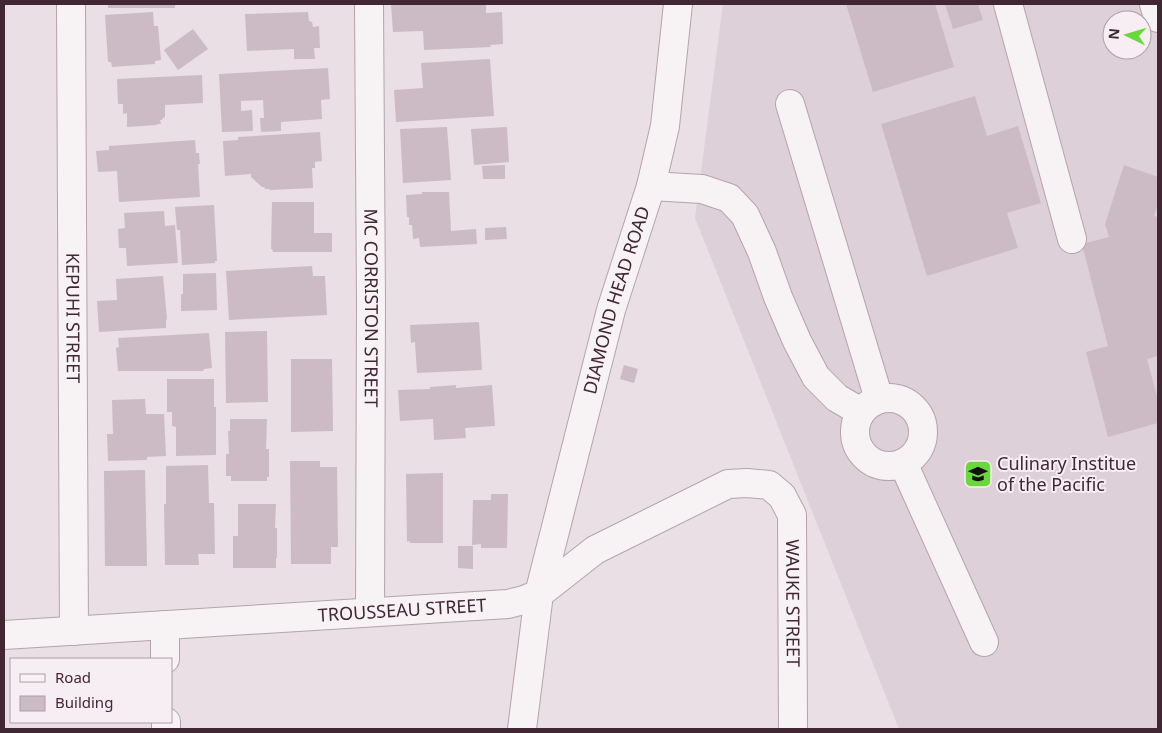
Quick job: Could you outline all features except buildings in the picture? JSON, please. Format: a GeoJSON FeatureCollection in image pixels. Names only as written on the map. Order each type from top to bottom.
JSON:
{"type":"FeatureCollection","features":[{"type":"Feature","properties":{"kind":"street","name":"KEPUHI STREET"},"geometry":{"type":"LineString","coordinates":[[71,4],[74,631]]}},
{"type":"Feature","properties":{"kind":"street","name":"MC CORRISTON STREET"},"geometry":{"type":"LineString","coordinates":[[369,4],[371,293],[370,612]]}},
{"type":"Feature","properties":{"kind":"street","name":"DIAMOND HEAD ROAD"},"geometry":{"type":"LineString","coordinates":[[522,729],[539,594],[612,310],[651,186],[665,126],[678,4]]}},
{"type":"Feature","properties":{"kind":"street"},"geometry":{"type":"LineString","coordinates":[[1008,4],[1072,239]]}},
{"type":"Feature","properties":{"kind":"street"},"geometry":{"type":"LineString","coordinates":[[1154,4],[1158,18]]}},
{"type":"Feature","properties":{"kind":"street"},"geometry":{"type":"LineString","coordinates":[[790,104],[870,406]]}},
{"type":"Feature","properties":{"kind":"street"},"geometry":{"type":"LineString","coordinates":[[651,186],[702,188],[728,198],[745,215],[762,252],[796,341],[816,377],[837,398],[870,406]]}},
{"type":"Feature","properties":{"kind":"street"},"geometry":{"type":"LineString","coordinates":[[890,397],[902,400],[918,414],[923,425],[923,437],[919,448],[912,457],[903,463],[892,466],[881,465],[871,461],[863,454],[855,434],[857,422],[870,406],[890,397]]}},
{"type":"Feature","properties":{"kind":"street"},"geometry":{"type":"LineString","coordinates":[[903,463],[984,642]]}},
{"type":"Feature","properties":{"kind":"street","name":"TROUSSEAU STREET"},"geometry":{"type":"LineString","coordinates":[[4,635],[508,604],[539,594],[595,550],[728,484],[769,484]]}},
{"type":"Feature","properties":{"kind":"street","name":"WAUKE STREET"},"geometry":{"type":"LineString","coordinates":[[769,484],[782,496],[792,515],[793,729]]}},
{"type":"Feature","properties":{"kind":"street"},"geometry":{"type":"LineString","coordinates":[[165,625],[165,658]]}},
{"type":"Feature","properties":{"kind":"shaded area","name":"Culinary Institue of the Pacific"},"geometry":{"type":"Polygon","coordinates":[[[723,4],[1158,4],[1158,729],[899,729],[695,218],[723,4]]]}},
{"type":"Feature","properties":{"kind":"place","name":"Culinary Institue of the Pacific"},"geometry":{"type":"Point","coordinates":[978,474]}}]}
